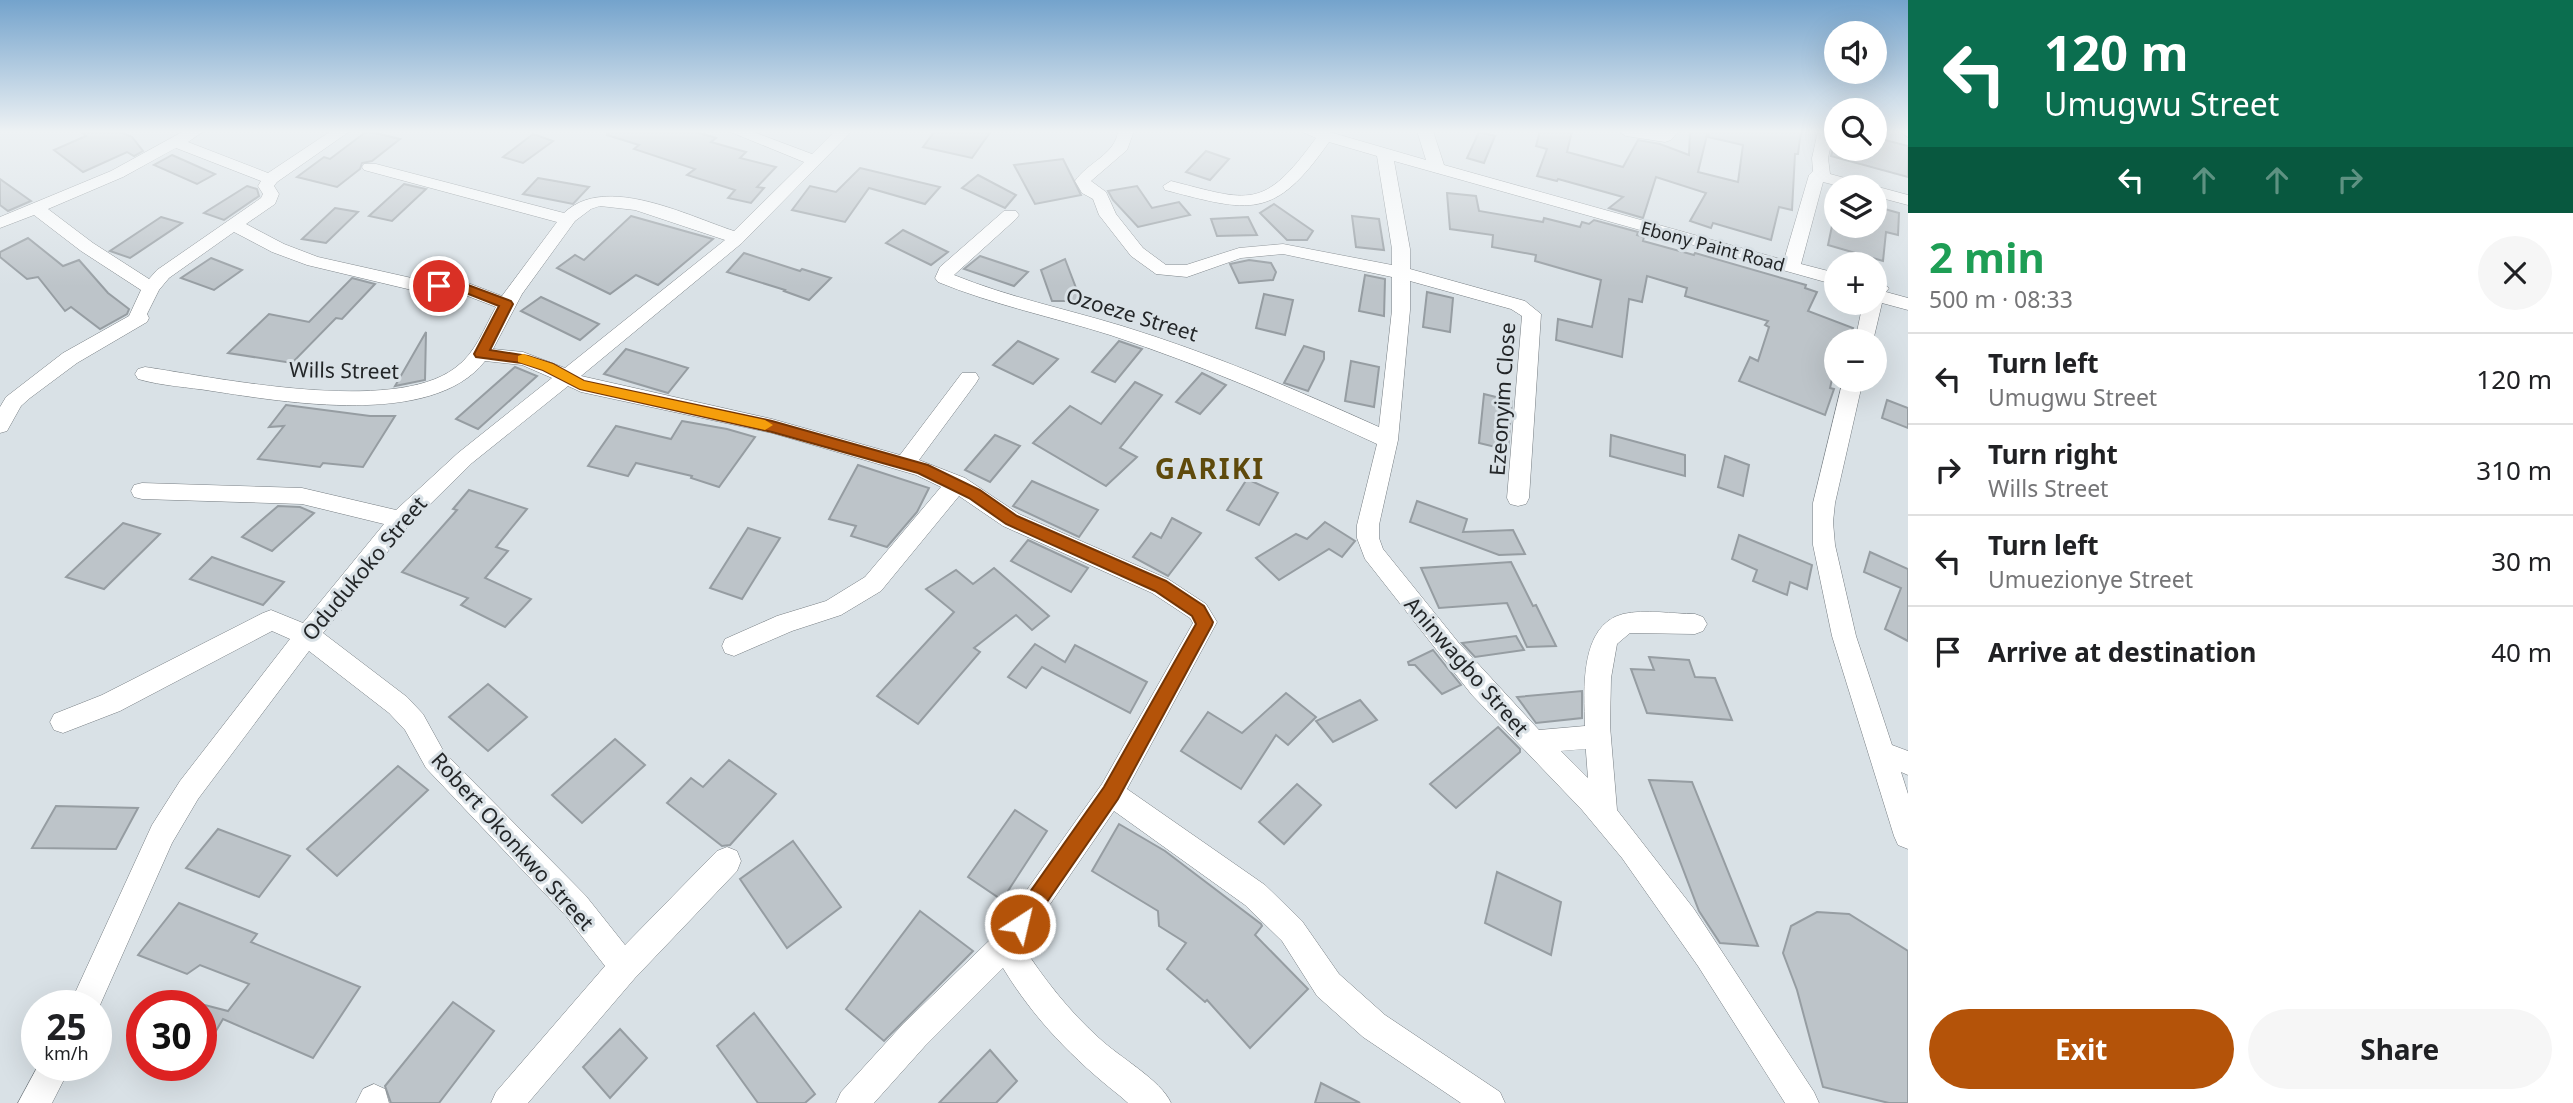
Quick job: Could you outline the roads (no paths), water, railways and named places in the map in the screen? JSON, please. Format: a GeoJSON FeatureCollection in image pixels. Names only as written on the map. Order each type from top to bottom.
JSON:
{"type":"FeatureCollection","features":[{"type":"Feature","properties":{"kind":"street"},"geometry":{"type":"LineString","coordinates":[[0,222],[97,182]]}},
{"type":"Feature","properties":{"kind":"street"},"geometry":{"type":"LineString","coordinates":[[0,426],[13,402],[23,393],[70,358],[134,324],[140,318],[137,315],[151,288],[163,274],[269,200],[271,194],[266,186],[268,182]]}},
{"type":"Feature","properties":{"kind":"street"},"geometry":{"type":"LineString","coordinates":[[428,182],[566,219]]}},
{"type":"Feature","properties":{"kind":"street","name":"Odudukoko Street"},"geometry":{"type":"LineString","coordinates":[[91,990],[162,834],[189,790],[307,635],[400,520],[465,458],[698,272],[737,238],[792,182]]}},
{"type":"Feature","properties":{"kind":"street"},"geometry":{"type":"LineString","coordinates":[[1084,182],[1088,189],[1100,196],[1108,215],[1137,252],[1162,270],[1187,271],[1239,253],[1283,249],[1402,273]]}},
{"type":"Feature","properties":{"kind":"street"},"geometry":{"type":"LineString","coordinates":[[1171,186],[1237,201],[1255,201],[1285,182]]}},
{"type":"Feature","properties":{"kind":"street","name":"Aninwagbo Street"},"geometry":{"type":"LineString","coordinates":[[1390,182],[1399,235],[1402,273],[1395,385],[1388,440],[1368,525],[1368,538],[1373,553],[1432,630],[1604,816],[1684,918],[1804,1103]]}},
{"type":"Feature","properties":{"kind":"street","name":"Ebony Paint Road"},"geometry":{"type":"LineString","coordinates":[[1488,182],[1824,276]]}},
{"type":"Feature","properties":{"kind":"street"},"geometry":{"type":"LineString","coordinates":[[1791,268],[1815,182]]}},
{"type":"Feature","properties":{"kind":"street"},"geometry":{"type":"LineString","coordinates":[[1887,194],[1908,200]]}},
{"type":"Feature","properties":{"kind":"street","name":"Wills Street"},"geometry":{"type":"LineString","coordinates":[[145,374],[317,395],[390,396],[448,381],[470,368],[481,354],[511,292],[556,238],[566,219],[591,202],[620,201],[737,238]]}},
{"type":"Feature","properties":{"kind":"street"},"geometry":{"type":"LineString","coordinates":[[36,208],[87,247],[151,288]]}},
{"type":"Feature","properties":{"kind":"street","name":"Ozoeze Street"},"geometry":{"type":"LineString","coordinates":[[1010,215],[946,271],[944,278],[976,291],[1191,355],[1284,392],[1388,440]]}},
{"type":"Feature","properties":{"kind":"street"},"geometry":{"type":"LineString","coordinates":[[234,225],[278,248],[313,261],[416,285],[468,289],[506,304]]}},
{"type":"Feature","properties":{"kind":"street","name":"Ezeonyim Close"},"geometry":{"type":"LineString","coordinates":[[1402,273],[1518,305],[1532,314],[1518,498]]}},
{"type":"Feature","properties":{"kind":"street"},"geometry":{"type":"LineString","coordinates":[[1887,291],[1908,292]]}},
{"type":"Feature","properties":{"kind":"street"},"geometry":{"type":"LineString","coordinates":[[1887,295],[1908,304]]}},
{"type":"Feature","properties":{"kind":"street"},"geometry":{"type":"LineString","coordinates":[[481,354],[523,359],[548,367],[580,385],[685,405],[772,426],[904,464],[957,485],[1012,520],[1160,586],[1198,611],[1205,622],[1111,793],[1005,946],[914,1035],[852,1103]]}},
{"type":"Feature","properties":{"kind":"street"},"geometry":{"type":"LineString","coordinates":[[904,464],[969,377]]}},
{"type":"Feature","properties":{"kind":"street"},"geometry":{"type":"LineString","coordinates":[[0,388],[23,393]]}},
{"type":"Feature","properties":{"kind":"street"},"geometry":{"type":"LineString","coordinates":[[1850,392],[1822,522],[1824,545],[1844,636],[1859,688],[1908,836]]}},
{"type":"Feature","properties":{"kind":"street"},"geometry":{"type":"LineString","coordinates":[[734,646],[785,623],[833,608],[873,584],[957,485]]}},
{"type":"Feature","properties":{"kind":"street"},"geometry":{"type":"LineString","coordinates":[[142,491],[302,496],[400,520]]}},
{"type":"Feature","properties":{"kind":"street","name":"Robert Okonkwo Street"},"geometry":{"type":"LineString","coordinates":[[63,722],[111,703],[271,620],[307,635],[398,705],[414,722],[435,760],[576,906],[624,967]]}},
{"type":"Feature","properties":{"kind":"street"},"geometry":{"type":"LineString","coordinates":[[1604,816],[1597,710],[1601,658],[1606,641],[1626,623],[1695,624]]}},
{"type":"Feature","properties":{"kind":"street"},"geometry":{"type":"LineString","coordinates":[[1534,742],[1599,736]]}},
{"type":"Feature","properties":{"kind":"street"},"geometry":{"type":"LineString","coordinates":[[1883,754],[1908,763]]}},
{"type":"Feature","properties":{"kind":"street"},"geometry":{"type":"LineString","coordinates":[[1111,793],[1255,895],[1292,931],[1328,985],[1374,1026],[1489,1103]]}},
{"type":"Feature","properties":{"kind":"street"},"geometry":{"type":"LineString","coordinates":[[507,1103],[624,967],[727,861]]}},
{"type":"Feature","properties":{"kind":"street"},"geometry":{"type":"LineString","coordinates":[[1005,946],[1046,1008],[1104,1066],[1147,1101]]}},
{"type":"Feature","properties":{"kind":"street"},"geometry":{"type":"LineString","coordinates":[[34,1103],[46,1081]]}},
{"type":"Feature","properties":{"kind":"district","name":"GARIKI"},"geometry":{"type":"Point","coordinates":[1210,468]}}]}
